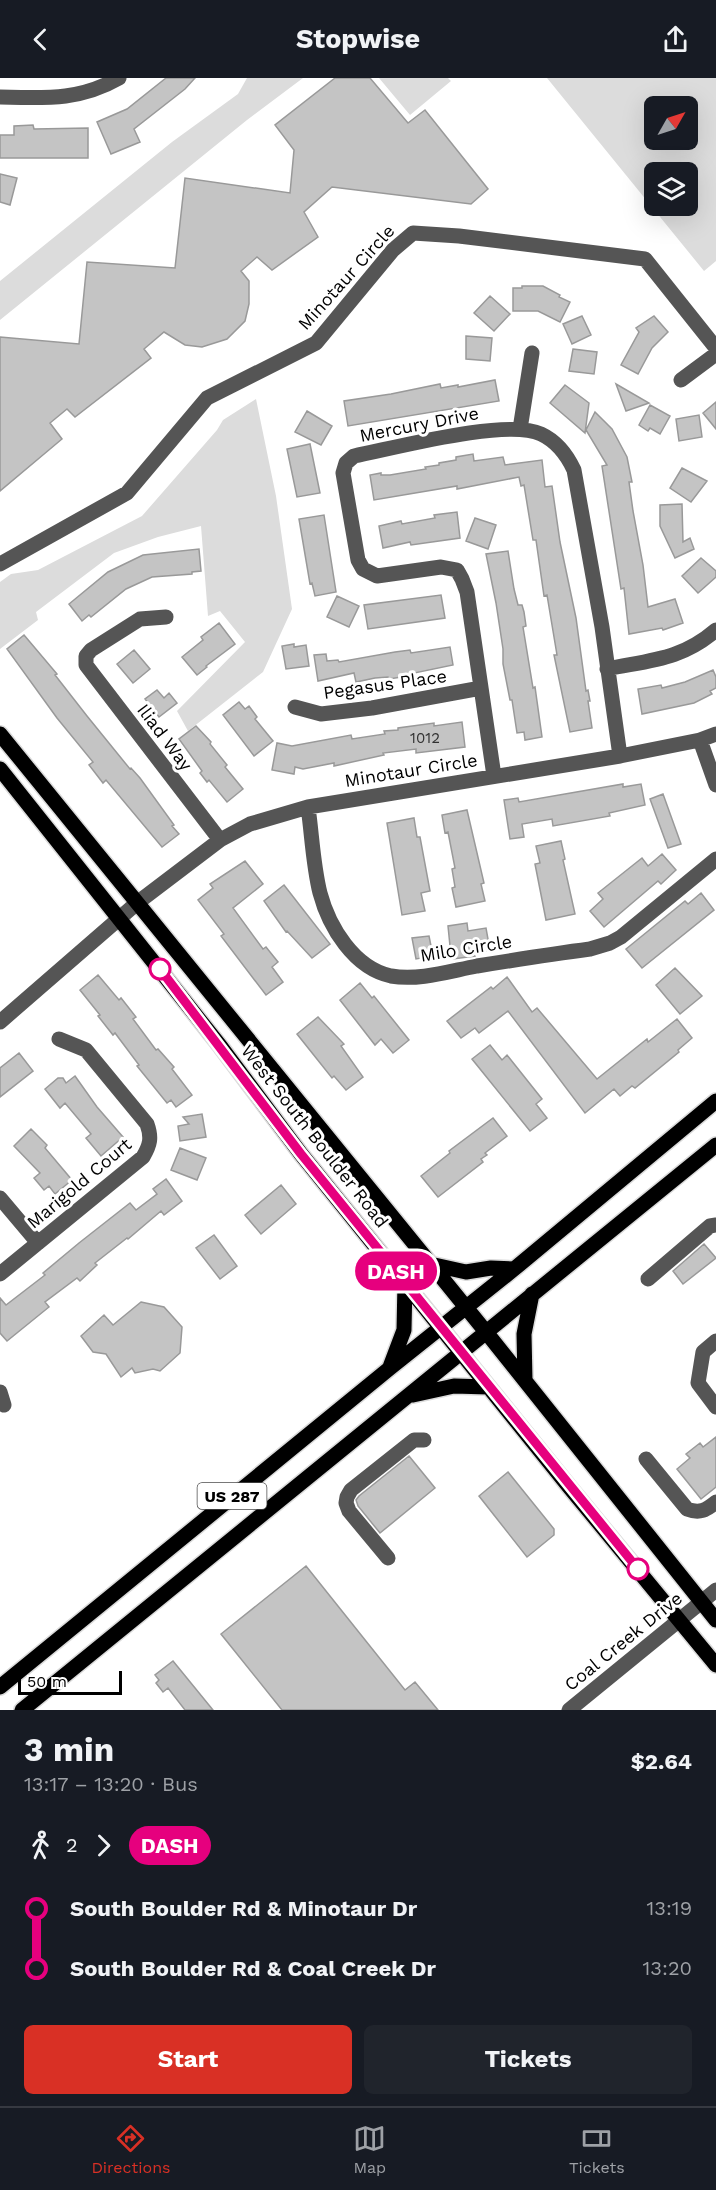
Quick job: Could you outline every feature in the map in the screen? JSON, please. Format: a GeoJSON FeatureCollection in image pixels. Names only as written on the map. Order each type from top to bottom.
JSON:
{"type":"FeatureCollection","features":[{"type":"Feature","properties":{"kind":"main road","name":"West South Boulder Road"},"geometry":{"type":"LineString","coordinates":[[0,734],[525,1380],[716,1620]]}},
{"type":"Feature","properties":{"kind":"main road","name":"West South Boulder Road"},"geometry":{"type":"LineString","coordinates":[[0,770],[221,1047],[301,1154],[716,1665]]}},
{"type":"Feature","properties":{"kind":"main road","name":"US 287"},"geometry":{"type":"LineString","coordinates":[[0,1687],[514,1269],[716,1101]]}},
{"type":"Feature","properties":{"kind":"main road","name":"US 287"},"geometry":{"type":"LineString","coordinates":[[22,1710],[716,1145]]}},
{"type":"Feature","properties":{"kind":"main road"},"geometry":{"type":"LineString","coordinates":[[430,1263],[466,1272],[491,1268],[514,1269]]}},
{"type":"Feature","properties":{"kind":"main road"},"geometry":{"type":"LineString","coordinates":[[390,1368],[404,1330],[405,1282]]}},
{"type":"Feature","properties":{"kind":"main road"},"geometry":{"type":"LineString","coordinates":[[525,1380],[524,1334],[532,1294]]}},
{"type":"Feature","properties":{"kind":"main road"},"geometry":{"type":"LineString","coordinates":[[407,1396],[454,1386],[488,1387]]}},
{"type":"Feature","properties":{"kind":"street"},"geometry":{"type":"LineString","coordinates":[[0,97],[74,96],[103,87],[119,78]]}},
{"type":"Feature","properties":{"kind":"street","name":"Minotaur Circle"},"geometry":{"type":"LineString","coordinates":[[0,564],[127,493],[207,398],[316,343],[393,250],[413,233],[459,236],[645,259],[716,348]]}},
{"type":"Feature","properties":{"kind":"street"},"geometry":{"type":"LineString","coordinates":[[520,429],[532,353]]}},
{"type":"Feature","properties":{"kind":"street"},"geometry":{"type":"LineString","coordinates":[[681,380],[716,354]]}},
{"type":"Feature","properties":{"kind":"street","name":"Mercury Drive"},"geometry":{"type":"LineString","coordinates":[[494,776],[467,592],[462,579],[457,570],[441,567],[376,576],[363,569],[358,560],[343,473],[346,463],[354,456],[492,430],[520,429],[540,434],[557,445],[574,470],[602,627],[620,756]]}},
{"type":"Feature","properties":{"kind":"street","name":"Iliad Way"},"geometry":{"type":"LineString","coordinates":[[166,617],[140,619],[91,650],[86,656],[86,665],[220,840]]}},
{"type":"Feature","properties":{"kind":"street"},"geometry":{"type":"LineString","coordinates":[[607,669],[677,655],[699,644],[716,630]]}},
{"type":"Feature","properties":{"kind":"street","name":"Pegasus Place"},"geometry":{"type":"LineString","coordinates":[[295,707],[321,714],[372,708],[481,688]]}},
{"type":"Feature","properties":{"kind":"street","name":"Minotaur Circle"},"geometry":{"type":"LineString","coordinates":[[0,1022],[137,903],[220,840],[250,824],[308,807],[620,756],[700,740],[716,734]]}},
{"type":"Feature","properties":{"kind":"street"},"geometry":{"type":"LineString","coordinates":[[700,740],[716,784]]}},
{"type":"Feature","properties":{"kind":"street","name":"Milo Circle"},"geometry":{"type":"LineString","coordinates":[[308,807],[320,892],[328,916],[352,952],[367,964],[390,975],[420,976],[590,950],[610,943],[621,937],[716,860]]}},
{"type":"Feature","properties":{"kind":"street","name":"Marigold Court"},"geometry":{"type":"LineString","coordinates":[[0,1274],[143,1157],[152,1137],[147,1124],[86,1050],[59,1039]]}},
{"type":"Feature","properties":{"kind":"street"},"geometry":{"type":"LineString","coordinates":[[0,1198],[38,1243]]}},
{"type":"Feature","properties":{"kind":"street"},"geometry":{"type":"LineString","coordinates":[[648,1279],[710,1226],[716,1225]]}},
{"type":"Feature","properties":{"kind":"street"},"geometry":{"type":"LineString","coordinates":[[716,1341],[703,1352],[698,1383],[716,1407]]}},
{"type":"Feature","properties":{"kind":"street"},"geometry":{"type":"LineString","coordinates":[[388,1558],[349,1511],[347,1497],[351,1490],[414,1440],[424,1440]]}},
{"type":"Feature","properties":{"kind":"street"},"geometry":{"type":"LineString","coordinates":[[646,1459],[687,1509],[696,1512],[705,1511],[716,1502]]}},
{"type":"Feature","properties":{"kind":"street","name":"Coal Creek Drive"},"geometry":{"type":"LineString","coordinates":[[570,1710],[716,1590]]}},
{"type":"Feature","properties":{"kind":"shaded area"},"geometry":{"type":"Polygon","coordinates":[[[247,78],[303,78],[247,120],[0,320],[0,281],[172,142],[238,94],[247,78]]]}},
{"type":"Feature","properties":{"kind":"shaded area"},"geometry":{"type":"Polygon","coordinates":[[[379,78],[448,78],[451,81],[410,115],[379,78]]]}},
{"type":"Feature","properties":{"kind":"shaded area"},"geometry":{"type":"Polygon","coordinates":[[[547,78],[716,78],[716,261],[704,271],[659,216],[698,216],[698,162],[644,162],[644,197],[547,78]]]}},
{"type":"Feature","properties":{"kind":"shaded area"},"geometry":{"type":"Polygon","coordinates":[[[256,399],[276,496],[292,609],[263,672],[188,731],[177,711],[245,642],[220,611],[208,616],[201,526],[158,537],[114,553],[36,612],[38,620],[0,649],[0,582],[11,574],[38,570],[142,516],[217,430],[223,420],[256,399]]]}},
{"type":"Feature","properties":{"kind":"building"},"geometry":{"type":"Polygon","coordinates":[[[166,78],[195,78],[185,89],[134,129],[140,142],[111,154],[97,122],[127,109],[166,78]]]}},
{"type":"Feature","properties":{"kind":"building"},"geometry":{"type":"Polygon","coordinates":[[[335,78],[370,78],[408,123],[425,110],[488,189],[471,204],[332,187],[304,212],[318,237],[272,270],[257,257],[241,271],[249,281],[249,304],[245,321],[227,339],[202,347],[185,345],[164,332],[144,349],[151,358],[75,417],[67,409],[50,423],[62,439],[0,491],[0,337],[79,344],[87,262],[175,268],[185,178],[290,193],[294,150],[275,125],[335,78]]]}},
{"type":"Feature","properties":{"kind":"building"},"geometry":{"type":"Polygon","coordinates":[[[33,125],[34,129],[88,128],[88,158],[0,158],[0,135],[14,135],[14,126],[33,125]]]}},
{"type":"Feature","properties":{"kind":"building"},"geometry":{"type":"Polygon","coordinates":[[[0,174],[17,178],[10,205],[0,202],[0,174]]]}},
{"type":"Feature","properties":{"kind":"building"},"geometry":{"type":"Polygon","coordinates":[[[522,286],[543,286],[570,302],[560,322],[538,311],[513,311],[513,288],[522,288],[522,286]]]}},
{"type":"Feature","properties":{"kind":"building"},"geometry":{"type":"Polygon","coordinates":[[[490,296],[510,314],[494,331],[474,313],[490,296]]]}},
{"type":"Feature","properties":{"kind":"building"},"geometry":{"type":"Polygon","coordinates":[[[582,316],[591,335],[572,344],[563,324],[582,316]]]}},
{"type":"Feature","properties":{"kind":"building"},"geometry":{"type":"Polygon","coordinates":[[[654,316],[668,332],[652,348],[638,374],[621,365],[639,332],[636,328],[654,316]]]}},
{"type":"Feature","properties":{"kind":"building"},"geometry":{"type":"Polygon","coordinates":[[[466,336],[492,338],[490,361],[466,359],[466,336]]]}},
{"type":"Feature","properties":{"kind":"building"},"geometry":{"type":"Polygon","coordinates":[[[573,349],[597,352],[594,374],[569,371],[573,349]]]}},
{"type":"Feature","properties":{"kind":"building"},"geometry":{"type":"Polygon","coordinates":[[[495,380],[499,401],[348,426],[344,401],[440,384],[441,388],[458,385],[458,387],[495,380]]]}},
{"type":"Feature","properties":{"kind":"building"},"geometry":{"type":"Polygon","coordinates":[[[616,384],[649,403],[626,411],[616,384]]]}},
{"type":"Feature","properties":{"kind":"building"},"geometry":{"type":"Polygon","coordinates":[[[565,385],[589,403],[585,433],[550,403],[565,385]]]}},
{"type":"Feature","properties":{"kind":"building"},"geometry":{"type":"Polygon","coordinates":[[[716,402],[716,429],[703,413],[716,402]]]}},
{"type":"Feature","properties":{"kind":"building"},"geometry":{"type":"Polygon","coordinates":[[[650,405],[670,416],[660,434],[650,428],[648,431],[639,425],[650,405]]]}},
{"type":"Feature","properties":{"kind":"building"},"geometry":{"type":"Polygon","coordinates":[[[307,411],[332,426],[321,445],[295,432],[307,411]]]}},
{"type":"Feature","properties":{"kind":"building"},"geometry":{"type":"Polygon","coordinates":[[[595,412],[612,429],[627,457],[648,607],[675,599],[683,623],[663,630],[662,628],[629,634],[624,588],[621,589],[602,466],[607,465],[586,430],[595,412]]]}},
{"type":"Feature","properties":{"kind":"building"},"geometry":{"type":"Polygon","coordinates":[[[699,415],[702,437],[679,441],[676,419],[699,415]]]}},
{"type":"Feature","properties":{"kind":"building"},"geometry":{"type":"Polygon","coordinates":[[[310,444],[320,493],[297,497],[287,449],[310,444]]]}},
{"type":"Feature","properties":{"kind":"building"},"geometry":{"type":"Polygon","coordinates":[[[473,454],[474,461],[503,457],[505,465],[542,460],[545,487],[552,486],[560,542],[576,618],[586,691],[588,690],[590,701],[588,701],[592,728],[570,732],[554,655],[557,655],[547,595],[544,596],[536,540],[533,540],[524,485],[521,486],[519,477],[457,489],[457,486],[374,500],[370,475],[381,473],[381,475],[390,475],[426,469],[425,467],[456,460],[456,457],[473,454]]]}},
{"type":"Feature","properties":{"kind":"building"},"geometry":{"type":"Polygon","coordinates":[[[682,468],[707,481],[691,502],[670,488],[682,468]]]}},
{"type":"Feature","properties":{"kind":"building"},"geometry":{"type":"Polygon","coordinates":[[[682,504],[683,542],[690,538],[694,549],[675,558],[660,526],[660,505],[682,504]]]}},
{"type":"Feature","properties":{"kind":"building"},"geometry":{"type":"Polygon","coordinates":[[[457,512],[460,538],[411,545],[410,542],[383,548],[379,526],[401,521],[402,524],[435,518],[434,515],[457,512]]]}},
{"type":"Feature","properties":{"kind":"building"},"geometry":{"type":"Polygon","coordinates":[[[324,515],[336,592],[315,596],[312,583],[310,584],[299,519],[324,515]]]}},
{"type":"Feature","properties":{"kind":"building"},"geometry":{"type":"Polygon","coordinates":[[[475,518],[496,525],[488,549],[466,541],[475,518]]]}},
{"type":"Feature","properties":{"kind":"building"},"geometry":{"type":"Polygon","coordinates":[[[199,549],[201,571],[192,572],[192,574],[152,577],[126,589],[91,617],[89,615],[82,621],[69,604],[108,572],[143,555],[199,549]]]}},
{"type":"Feature","properties":{"kind":"building"},"geometry":{"type":"Polygon","coordinates":[[[508,551],[518,605],[522,605],[524,612],[526,626],[523,627],[542,737],[525,740],[524,732],[517,733],[512,700],[510,700],[496,603],[486,554],[508,551]]]}},
{"type":"Feature","properties":{"kind":"building"},"geometry":{"type":"Polygon","coordinates":[[[701,558],[716,571],[716,577],[698,593],[682,576],[701,558]]]}},
{"type":"Feature","properties":{"kind":"building"},"geometry":{"type":"Polygon","coordinates":[[[441,595],[445,618],[368,629],[364,605],[441,595]]]}},
{"type":"Feature","properties":{"kind":"building"},"geometry":{"type":"Polygon","coordinates":[[[337,596],[359,606],[349,627],[327,617],[337,596]]]}},
{"type":"Feature","properties":{"kind":"building"},"geometry":{"type":"Polygon","coordinates":[[[219,623],[235,644],[197,675],[182,657],[203,640],[201,637],[219,623]]]}},
{"type":"Feature","properties":{"kind":"building"},"geometry":{"type":"Polygon","coordinates":[[[24,635],[57,674],[55,675],[87,716],[140,778],[174,825],[172,826],[179,834],[162,847],[106,780],[103,783],[89,765],[93,762],[57,718],[7,649],[24,635]]]}},
{"type":"Feature","properties":{"kind":"building"},"geometry":{"type":"Polygon","coordinates":[[[294,644],[294,647],[306,645],[309,666],[286,669],[282,646],[294,644]]]}},
{"type":"Feature","properties":{"kind":"building"},"geometry":{"type":"Polygon","coordinates":[[[450,647],[453,665],[389,679],[388,677],[375,678],[356,682],[354,673],[318,681],[314,655],[326,654],[327,661],[338,660],[339,662],[395,652],[410,650],[411,653],[450,647]]]}},
{"type":"Feature","properties":{"kind":"building"},"geometry":{"type":"Polygon","coordinates":[[[134,650],[150,669],[133,683],[117,664],[134,650]]]}},
{"type":"Feature","properties":{"kind":"building"},"geometry":{"type":"Polygon","coordinates":[[[713,670],[716,677],[716,688],[710,691],[712,694],[694,703],[642,714],[638,689],[661,685],[662,688],[685,682],[713,670]]]}},
{"type":"Feature","properties":{"kind":"building"},"geometry":{"type":"Polygon","coordinates":[[[157,690],[164,698],[169,693],[177,703],[159,717],[145,699],[157,690]]]}},
{"type":"Feature","properties":{"kind":"building"},"geometry":{"type":"Polygon","coordinates":[[[239,702],[245,709],[249,706],[257,717],[255,719],[273,741],[254,756],[223,715],[239,702]]]}},
{"type":"Feature","properties":{"kind":"building"},"geometry":{"type":"Polygon","coordinates":[[[462,722],[465,747],[416,753],[416,749],[383,753],[384,755],[334,766],[334,763],[303,769],[295,767],[294,774],[272,770],[277,743],[292,746],[351,735],[352,739],[385,734],[384,731],[398,730],[398,728],[462,722]]]}},
{"type":"Feature","properties":{"kind":"building"},"geometry":{"type":"Polygon","coordinates":[[[196,726],[211,742],[210,744],[227,765],[225,767],[243,789],[227,802],[209,780],[207,782],[200,773],[202,771],[179,739],[196,726]]]}},
{"type":"Feature","properties":{"kind":"building"},"geometry":{"type":"Polygon","coordinates":[[[623,784],[623,787],[641,784],[645,805],[609,813],[610,816],[553,826],[552,819],[522,824],[524,837],[510,839],[504,800],[518,798],[519,802],[623,784]]]}},
{"type":"Feature","properties":{"kind":"building"},"geometry":{"type":"Polygon","coordinates":[[[663,794],[681,844],[668,848],[650,799],[663,794]]]}},
{"type":"Feature","properties":{"kind":"building"},"geometry":{"type":"Polygon","coordinates":[[[467,810],[484,883],[481,884],[485,901],[456,907],[452,888],[455,887],[452,869],[455,868],[442,815],[467,810]]]}},
{"type":"Feature","properties":{"kind":"building"},"geometry":{"type":"Polygon","coordinates":[[[414,818],[430,891],[421,893],[425,911],[402,915],[387,823],[414,818]]]}},
{"type":"Feature","properties":{"kind":"building"},"geometry":{"type":"Polygon","coordinates":[[[561,841],[575,914],[546,920],[535,864],[540,863],[536,846],[561,841]]]}},
{"type":"Feature","properties":{"kind":"building"},"geometry":{"type":"Polygon","coordinates":[[[662,854],[676,870],[661,884],[658,881],[604,927],[590,911],[603,899],[598,893],[642,858],[648,866],[662,854]]]}},
{"type":"Feature","properties":{"kind":"building"},"geometry":{"type":"Polygon","coordinates":[[[245,861],[263,884],[233,908],[263,949],[266,947],[278,962],[272,967],[283,982],[266,995],[221,936],[224,934],[198,900],[213,888],[210,884],[245,861]]]}},
{"type":"Feature","properties":{"kind":"building"},"geometry":{"type":"Polygon","coordinates":[[[284,885],[330,944],[312,958],[286,932],[264,901],[284,885]]]}},
{"type":"Feature","properties":{"kind":"building"},"geometry":{"type":"Polygon","coordinates":[[[701,893],[714,910],[642,968],[626,949],[685,901],[688,904],[701,893]]]}},
{"type":"Feature","properties":{"kind":"building"},"geometry":{"type":"Polygon","coordinates":[[[467,923],[468,931],[486,928],[490,950],[474,952],[475,956],[453,959],[448,926],[467,923]]]}},
{"type":"Feature","properties":{"kind":"building"},"geometry":{"type":"Polygon","coordinates":[[[429,936],[433,956],[416,959],[412,938],[429,936]]]}},
{"type":"Feature","properties":{"kind":"building"},"geometry":{"type":"Polygon","coordinates":[[[675,968],[702,996],[680,1014],[656,985],[675,968]]]}},
{"type":"Feature","properties":{"kind":"building"},"geometry":{"type":"Polygon","coordinates":[[[98,975],[136,1017],[133,1019],[156,1050],[158,1049],[174,1067],[172,1069],[192,1095],[176,1107],[171,1100],[167,1103],[80,990],[98,975]]]}},
{"type":"Feature","properties":{"kind":"building"},"geometry":{"type":"Polygon","coordinates":[[[507,977],[532,1012],[537,1008],[597,1079],[647,1039],[648,1042],[677,1019],[692,1038],[678,1050],[679,1052],[635,1088],[632,1086],[620,1096],[614,1089],[585,1113],[508,1011],[479,1033],[475,1028],[461,1038],[447,1021],[507,977]]]}},
{"type":"Feature","properties":{"kind":"building"},"geometry":{"type":"Polygon","coordinates":[[[360,983],[372,998],[374,996],[409,1040],[393,1053],[381,1039],[375,1045],[340,1000],[360,983]]]}},
{"type":"Feature","properties":{"kind":"building"},"geometry":{"type":"Polygon","coordinates":[[[318,1017],[344,1044],[341,1046],[363,1077],[346,1090],[334,1076],[332,1078],[297,1034],[318,1017]]]}},
{"type":"Feature","properties":{"kind":"building"},"geometry":{"type":"Polygon","coordinates":[[[490,1045],[502,1060],[507,1055],[542,1099],[536,1104],[547,1118],[530,1131],[472,1059],[490,1045]]]}},
{"type":"Feature","properties":{"kind":"building"},"geometry":{"type":"Polygon","coordinates":[[[19,1053],[33,1071],[0,1097],[0,1068],[19,1053]]]}},
{"type":"Feature","properties":{"kind":"building"},"geometry":{"type":"Polygon","coordinates":[[[75,1076],[97,1107],[123,1137],[101,1156],[86,1138],[91,1134],[65,1103],[60,1108],[45,1089],[58,1078],[63,1078],[66,1083],[75,1076]]]}},
{"type":"Feature","properties":{"kind":"building"},"geometry":{"type":"Polygon","coordinates":[[[202,1114],[206,1137],[180,1141],[178,1126],[189,1124],[183,1117],[202,1114]]]}},
{"type":"Feature","properties":{"kind":"building"},"geometry":{"type":"Polygon","coordinates":[[[493,1118],[507,1136],[485,1153],[487,1155],[481,1159],[483,1162],[438,1197],[421,1176],[450,1153],[449,1151],[493,1118]]]}},
{"type":"Feature","properties":{"kind":"building"},"geometry":{"type":"Polygon","coordinates":[[[31,1129],[47,1145],[45,1148],[72,1180],[55,1194],[49,1186],[44,1190],[34,1178],[40,1173],[14,1146],[31,1129]]]}},
{"type":"Feature","properties":{"kind":"building"},"geometry":{"type":"Polygon","coordinates":[[[180,1148],[206,1158],[197,1180],[171,1170],[180,1148]]]}},
{"type":"Feature","properties":{"kind":"building"},"geometry":{"type":"Polygon","coordinates":[[[166,1179],[182,1201],[164,1215],[161,1211],[95,1263],[97,1265],[80,1281],[77,1278],[45,1302],[49,1307],[7,1341],[0,1333],[0,1298],[6,1305],[130,1203],[136,1210],[157,1194],[153,1189],[166,1179]]]}},
{"type":"Feature","properties":{"kind":"building"},"geometry":{"type":"Polygon","coordinates":[[[281,1185],[296,1204],[261,1234],[245,1215],[281,1185]]]}},
{"type":"Feature","properties":{"kind":"building"},"geometry":{"type":"Polygon","coordinates":[[[214,1235],[237,1266],[220,1279],[196,1248],[214,1235]]]}},
{"type":"Feature","properties":{"kind":"building"},"geometry":{"type":"Polygon","coordinates":[[[704,1244],[716,1258],[683,1284],[673,1271],[704,1244]]]}},
{"type":"Feature","properties":{"kind":"building"},"geometry":{"type":"Polygon","coordinates":[[[141,1302],[164,1307],[182,1327],[180,1353],[160,1371],[153,1369],[135,1373],[132,1368],[121,1377],[106,1354],[93,1352],[81,1336],[104,1315],[113,1325],[141,1302]]]}},
{"type":"Feature","properties":{"kind":"building"},"geometry":{"type":"Polygon","coordinates":[[[716,1437],[716,1487],[701,1499],[677,1469],[690,1458],[686,1454],[700,1443],[703,1447],[716,1437]]]}},
{"type":"Feature","properties":{"kind":"building"},"geometry":{"type":"Polygon","coordinates":[[[409,1456],[435,1488],[380,1533],[358,1506],[356,1500],[409,1456]]]}},
{"type":"Feature","properties":{"kind":"building"},"geometry":{"type":"Polygon","coordinates":[[[508,1472],[554,1529],[554,1535],[527,1557],[479,1496],[508,1472]]]}},
{"type":"Feature","properties":{"kind":"building"},"geometry":{"type":"Polygon","coordinates":[[[306,1566],[405,1690],[415,1682],[438,1710],[282,1710],[221,1634],[306,1566]]]}},
{"type":"Feature","properties":{"kind":"building"},"geometry":{"type":"Polygon","coordinates":[[[173,1661],[213,1710],[185,1710],[168,1688],[163,1692],[156,1683],[159,1680],[155,1675],[173,1661]]]}},
{"type":"Feature","properties":{"kind":"bus line","name":"DASH"},"geometry":{"type":"LineString","coordinates":[[160,969],[301,1154],[556,1471],[638,1569]]}}]}
